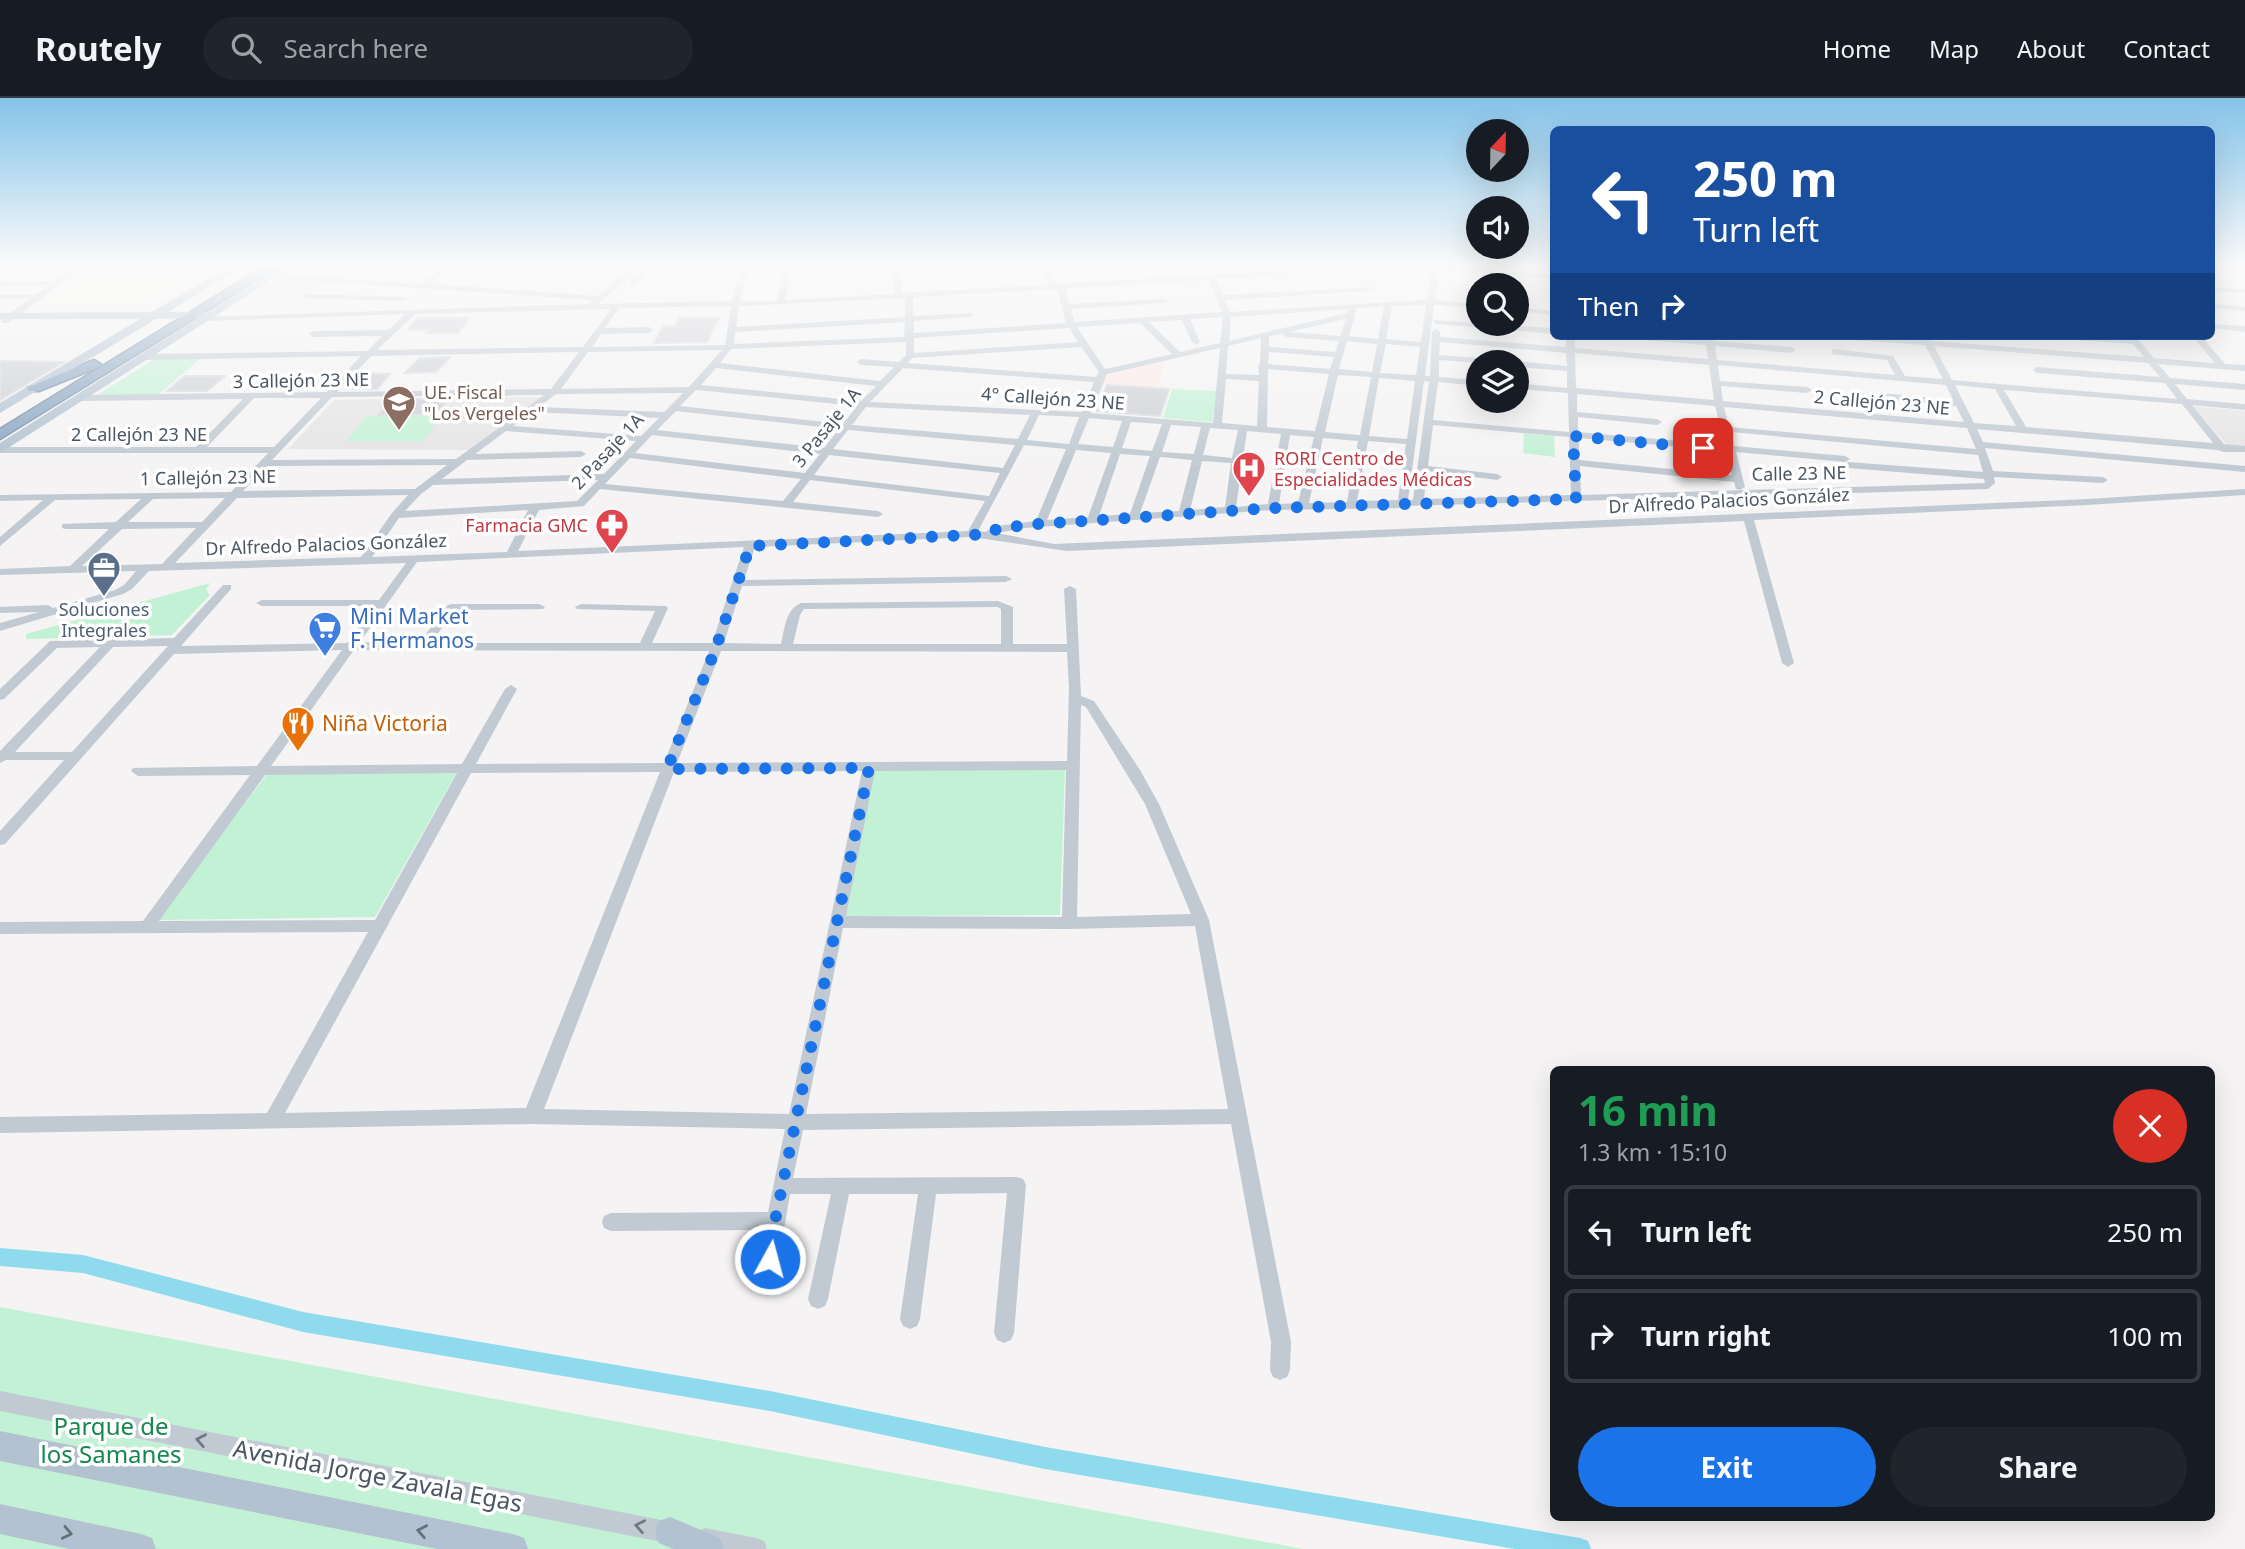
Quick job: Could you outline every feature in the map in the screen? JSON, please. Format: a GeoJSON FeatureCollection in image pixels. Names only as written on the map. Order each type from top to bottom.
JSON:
{"type":"FeatureCollection","features":[{"type":"Feature","properties":{"kind":"highway"},"geometry":{"type":"LineString","coordinates":[[0,421],[94,364],[153,334]]}},
{"type":"Feature","properties":{"kind":"highway"},"geometry":{"type":"LineString","coordinates":[[0,435],[159,334]]}},
{"type":"Feature","properties":{"kind":"highway"},"geometry":{"type":"LineString","coordinates":[[34,388],[94,364]]}},
{"type":"Feature","properties":{"kind":"main road"},"geometry":{"type":"LineString","coordinates":[[97,348],[109,334]]}},
{"type":"Feature","properties":{"kind":"main road"},"geometry":{"type":"LineString","coordinates":[[0,409],[97,348],[138,334]]}},
{"type":"Feature","properties":{"kind":"main road"},"geometry":{"type":"LineString","coordinates":[[0,449],[146,357],[169,334]]}},
{"type":"Feature","properties":{"kind":"main road","name":"Avenida Jorge Zavala Egas"},"geometry":{"type":"LineString","coordinates":[[0,1446],[513,1549]]}},
{"type":"Feature","properties":{"kind":"main road"},"geometry":{"type":"LineString","coordinates":[[0,1520],[141,1549]]}},
{"type":"Feature","properties":{"kind":"main road"},"geometry":{"type":"LineString","coordinates":[[670,1532],[709,1549]]}},
{"type":"Feature","properties":{"kind":"street"},"geometry":{"type":"LineString","coordinates":[[313,334],[334,334]]}},
{"type":"Feature","properties":{"kind":"street"},"geometry":{"type":"LineString","coordinates":[[166,566],[387,334]]}},
{"type":"Feature","properties":{"kind":"street"},"geometry":{"type":"LineString","coordinates":[[364,561],[396,515],[417,492],[556,390],[599,334]]}},
{"type":"Feature","properties":{"kind":"street","name":"2 Pasaje 1A"},"geometry":{"type":"LineString","coordinates":[[396,515],[577,506],[693,389],[729,347],[732,334]]}},
{"type":"Feature","properties":{"kind":"street"},"geometry":{"type":"LineString","coordinates":[[908,334],[910,356],[1083,344]]}},
{"type":"Feature","properties":{"kind":"street"},"geometry":{"type":"LineString","coordinates":[[146,357],[729,347],[962,334]]}},
{"type":"Feature","properties":{"kind":"street"},"geometry":{"type":"LineString","coordinates":[[1077,334],[1102,376]]}},
{"type":"Feature","properties":{"kind":"street"},"geometry":{"type":"LineString","coordinates":[[1156,334],[1178,355]]}},
{"type":"Feature","properties":{"kind":"street"},"geometry":{"type":"LineString","coordinates":[[1192,334],[1196,342]]}},
{"type":"Feature","properties":{"kind":"street"},"geometry":{"type":"LineString","coordinates":[[1183,515],[1196,459],[1211,425],[1222,376],[1226,334]]}},
{"type":"Feature","properties":{"kind":"street"},"geometry":{"type":"LineString","coordinates":[[861,362],[1102,376],[1225,342],[1268,334],[1425,345]]}},
{"type":"Feature","properties":{"kind":"street"},"geometry":{"type":"LineString","coordinates":[[1262,430],[1262,366],[1268,334]]}},
{"type":"Feature","properties":{"kind":"street"},"geometry":{"type":"LineString","coordinates":[[1303,506],[1322,435],[1334,371],[1346,334]]}},
{"type":"Feature","properties":{"kind":"street"},"geometry":{"type":"LineString","coordinates":[[1351,506],[1366,439],[1383,334]]}},
{"type":"Feature","properties":{"kind":"street"},"geometry":{"type":"LineString","coordinates":[[1402,505],[1428,334]]}},
{"type":"Feature","properties":{"kind":"street"},"geometry":{"type":"LineString","coordinates":[[1418,504],[1434,379],[1436,334]]}},
{"type":"Feature","properties":{"kind":"street"},"geometry":{"type":"LineString","coordinates":[[1435,339],[2245,407]]}},
{"type":"Feature","properties":{"kind":"street"},"geometry":{"type":"LineString","coordinates":[[1570,340],[1576,499]]}},
{"type":"Feature","properties":{"kind":"street"},"geometry":{"type":"LineString","coordinates":[[1741,492],[1728,451],[1709,340],[1792,350]]}},
{"type":"Feature","properties":{"kind":"street"},"geometry":{"type":"LineString","coordinates":[[1902,379],[1881,340],[1927,340],[2062,354],[2245,368]]}},
{"type":"Feature","properties":{"kind":"street"},"geometry":{"type":"LineString","coordinates":[[1927,340],[1969,425],[1990,475]]}},
{"type":"Feature","properties":{"kind":"street"},"geometry":{"type":"LineString","coordinates":[[2135,340],[2241,469]]}},
{"type":"Feature","properties":{"kind":"street"},"geometry":{"type":"LineString","coordinates":[[2199,340],[2222,366]]}},
{"type":"Feature","properties":{"kind":"street"},"geometry":{"type":"LineString","coordinates":[[1264,349],[1340,355]]}},
{"type":"Feature","properties":{"kind":"street"},"geometry":{"type":"LineString","coordinates":[[1835,352],[1890,358]]}},
{"type":"Feature","properties":{"kind":"street"},"geometry":{"type":"LineString","coordinates":[[2062,354],[2093,394]]}},
{"type":"Feature","properties":{"kind":"street","name":"3 Pasaje 1A"},"geometry":{"type":"LineString","coordinates":[[786,505],[863,404],[910,356]]}},
{"type":"Feature","properties":{"kind":"street"},"geometry":{"type":"LineString","coordinates":[[1434,358],[1466,360]]}},
{"type":"Feature","properties":{"kind":"street"},"geometry":{"type":"LineString","coordinates":[[714,365],[883,384]]}},
{"type":"Feature","properties":{"kind":"street"},"geometry":{"type":"LineString","coordinates":[[1529,365],[1572,369]]}},
{"type":"Feature","properties":{"kind":"street"},"geometry":{"type":"LineString","coordinates":[[1262,366],[1466,382]]}},
{"type":"Feature","properties":{"kind":"street"},"geometry":{"type":"LineString","coordinates":[[2037,370],[2245,387]]}},
{"type":"Feature","properties":{"kind":"street"},"geometry":{"type":"LineString","coordinates":[[1040,524],[1102,376]]}},
{"type":"Feature","properties":{"kind":"street"},"geometry":{"type":"LineString","coordinates":[[1222,376],[1262,378]]}},
{"type":"Feature","properties":{"kind":"street"},"geometry":{"type":"LineString","coordinates":[[1716,383],[1807,390]]}},
{"type":"Feature","properties":{"kind":"street"},"geometry":{"type":"LineString","coordinates":[[1998,386],[2023,431]]}},
{"type":"Feature","properties":{"kind":"street","name":"2 Callejón 23 NE"},"geometry":{"type":"LineString","coordinates":[[1529,387],[2245,449]]}},
{"type":"Feature","properties":{"kind":"street","name":"3 Callejón 23 NE"},"geometry":{"type":"LineString","coordinates":[[80,398],[693,389]]}},
{"type":"Feature","properties":{"kind":"street","name":"4° Callejón 23 NE"},"geometry":{"type":"LineString","coordinates":[[693,389],[863,404],[1037,411],[1411,442]]}},
{"type":"Feature","properties":{"kind":"street"},"geometry":{"type":"LineString","coordinates":[[1882,396],[1958,403]]}},
{"type":"Feature","properties":{"kind":"street"},"geometry":{"type":"LineString","coordinates":[[199,450],[250,397]]}},
{"type":"Feature","properties":{"kind":"street"},"geometry":{"type":"LineString","coordinates":[[531,409],[668,412],[1236,461]]}},
{"type":"Feature","properties":{"kind":"street"},"geometry":{"type":"LineString","coordinates":[[971,534],[1037,411]]}},
{"type":"Feature","properties":{"kind":"street"},"geometry":{"type":"LineString","coordinates":[[1573,414],[1657,422]]}},
{"type":"Feature","properties":{"kind":"street"},"geometry":{"type":"LineString","coordinates":[[1092,521],[1128,418]]}},
{"type":"Feature","properties":{"kind":"street"},"geometry":{"type":"LineString","coordinates":[[1133,517],[1167,422]]}},
{"type":"Feature","properties":{"kind":"street"},"geometry":{"type":"LineString","coordinates":[[1429,422],[1990,475],[2103,480]]}},
{"type":"Feature","properties":{"kind":"street"},"geometry":{"type":"LineString","coordinates":[[506,428],[645,435],[1005,471]]}},
{"type":"Feature","properties":{"kind":"street"},"geometry":{"type":"LineString","coordinates":[[1230,511],[1236,461],[1244,428]]}},
{"type":"Feature","properties":{"kind":"street"},"geometry":{"type":"LineString","coordinates":[[1725,429],[2241,469]]}},
{"type":"Feature","properties":{"kind":"street"},"geometry":{"type":"LineString","coordinates":[[1273,508],[1286,432]]}},
{"type":"Feature","properties":{"kind":"street"},"geometry":{"type":"LineString","coordinates":[[1835,437],[1858,489]]}},
{"type":"Feature","properties":{"kind":"street","name":"2 Callejón 23 NE"},"geometry":{"type":"LineString","coordinates":[[0,449],[277,450]]}},
{"type":"Feature","properties":{"kind":"street"},"geometry":{"type":"LineString","coordinates":[[264,463],[461,460],[581,453]]}},
{"type":"Feature","properties":{"kind":"street"},"geometry":{"type":"LineString","coordinates":[[626,455],[992,499]]}},
{"type":"Feature","properties":{"kind":"street"},"geometry":{"type":"LineString","coordinates":[[1574,462],[1737,479]]}},
{"type":"Feature","properties":{"kind":"street"},"geometry":{"type":"LineString","coordinates":[[1423,468],[1497,477]]}},
{"type":"Feature","properties":{"kind":"street","name":"Calle 23 NE"},"geometry":{"type":"LineString","coordinates":[[988,534],[997,529],[1040,524],[1303,506],[1982,487],[1989,485],[1990,475]]}},
{"type":"Feature","properties":{"kind":"street"},"geometry":{"type":"LineString","coordinates":[[430,482],[601,481],[878,514]]}},
{"type":"Feature","properties":{"kind":"street","name":"1 Callejón 23 NE"},"geometry":{"type":"LineString","coordinates":[[0,498],[417,492]]}},
{"type":"Feature","properties":{"kind":"street","name":"Dr Alfredo Palacios González"},"geometry":{"type":"LineString","coordinates":[[0,572],[750,546],[971,534],[988,534],[1036,547],[1067,548],[2087,502],[2245,492]]}},
{"type":"Feature","properties":{"kind":"street"},"geometry":{"type":"LineString","coordinates":[[0,542],[54,496]]}},
{"type":"Feature","properties":{"kind":"street"},"geometry":{"type":"LineString","coordinates":[[74,568],[150,496]]}},
{"type":"Feature","properties":{"kind":"street"},"geometry":{"type":"LineString","coordinates":[[512,555],[534,509]]}},
{"type":"Feature","properties":{"kind":"street"},"geometry":{"type":"LineString","coordinates":[[1748,517],[1788,663]]}},
{"type":"Feature","properties":{"kind":"street"},"geometry":{"type":"LineString","coordinates":[[66,526],[205,525]]}},
{"type":"Feature","properties":{"kind":"street"},"geometry":{"type":"LineString","coordinates":[[532,1116],[716,648],[750,546]]}},
{"type":"Feature","properties":{"kind":"street"},"geometry":{"type":"LineString","coordinates":[[147,927],[414,559]]}},
{"type":"Feature","properties":{"kind":"street"},"geometry":{"type":"LineString","coordinates":[[0,627],[119,593],[128,587],[146,566]]}},
{"type":"Feature","properties":{"kind":"street"},"geometry":{"type":"LineString","coordinates":[[737,583],[1006,579]]}},
{"type":"Feature","properties":{"kind":"street"},"geometry":{"type":"LineString","coordinates":[[0,840],[227,587]]}},
{"type":"Feature","properties":{"kind":"street"},"geometry":{"type":"LineString","coordinates":[[1069,923],[1074,698],[1070,589]]}},
{"type":"Feature","properties":{"kind":"street"},"geometry":{"type":"LineString","coordinates":[[262,603],[383,603]]}},
{"type":"Feature","properties":{"kind":"street"},"geometry":{"type":"LineString","coordinates":[[786,648],[794,614],[801,606],[984,604],[1007,607],[1007,647]]}},
{"type":"Feature","properties":{"kind":"street"},"geometry":{"type":"LineString","coordinates":[[0,610],[70,607]]}},
{"type":"Feature","properties":{"kind":"street"},"geometry":{"type":"LineString","coordinates":[[422,647],[452,607],[539,607]]}},
{"type":"Feature","properties":{"kind":"street"},"geometry":{"type":"LineString","coordinates":[[581,607],[662,608],[644,648]]}},
{"type":"Feature","properties":{"kind":"street"},"geometry":{"type":"LineString","coordinates":[[1,757],[111,642]]}},
{"type":"Feature","properties":{"kind":"street"},"geometry":{"type":"LineString","coordinates":[[0,696],[51,645],[111,642],[173,646],[1074,648]]}},
{"type":"Feature","properties":{"kind":"street"},"geometry":{"type":"LineString","coordinates":[[272,1120],[511,689]]}},
{"type":"Feature","properties":{"kind":"street"},"geometry":{"type":"LineString","coordinates":[[1074,698],[1090,704],[1133,770],[1152,804],[1201,920],[1281,1342],[1280,1370]]}},
{"type":"Feature","properties":{"kind":"street"},"geometry":{"type":"LineString","coordinates":[[1,757],[76,756]]}},
{"type":"Feature","properties":{"kind":"street"},"geometry":{"type":"LineString","coordinates":[[138,771],[465,771],[1071,765]]}},
{"type":"Feature","properties":{"kind":"street"},"geometry":{"type":"LineString","coordinates":[[770,1259],[775,1221],[869,768]]}},
{"type":"Feature","properties":{"kind":"street"},"geometry":{"type":"LineString","coordinates":[[838,922],[1069,923],[1201,920]]}},
{"type":"Feature","properties":{"kind":"street"},"geometry":{"type":"LineString","coordinates":[[0,928],[380,926]]}},
{"type":"Feature","properties":{"kind":"street"},"geometry":{"type":"LineString","coordinates":[[0,1125],[532,1116],[796,1122],[1238,1116]]}},
{"type":"Feature","properties":{"kind":"street"},"geometry":{"type":"LineString","coordinates":[[783,1185],[1017,1185],[1003,1333]]}},
{"type":"Feature","properties":{"kind":"street"},"geometry":{"type":"LineString","coordinates":[[818,1299],[842,1185]]}},
{"type":"Feature","properties":{"kind":"street"},"geometry":{"type":"LineString","coordinates":[[909,1319],[928,1185]]}},
{"type":"Feature","properties":{"kind":"street"},"geometry":{"type":"LineString","coordinates":[[611,1222],[775,1221]]}},
{"type":"Feature","properties":{"kind":"street","name":"Avenida Jorge Zavala Egas"},"geometry":{"type":"LineString","coordinates":[[0,1401],[755,1549]]}},
{"type":"Feature","properties":{"kind":"shaded area"},"geometry":{"type":"Polygon","coordinates":[[[1164,361],[1158,387],[1103,384],[1106,374],[1164,361]]]}},
{"type":"Feature","properties":{"kind":"shaded area","name":"UE. Fiscal \"Los Vergeles\""},"geometry":{"type":"Polygon","coordinates":[[[543,397],[469,450],[288,449],[334,400],[391,399],[379,415],[438,414],[448,398],[543,397]]]}},
{"type":"Feature","properties":{"kind":"shaded area"},"geometry":{"type":"Polygon","coordinates":[[[2193,406],[2245,411],[2245,447],[2227,445],[2193,406]]]}},
{"type":"Feature","properties":{"kind":"green space"},"geometry":{"type":"Polygon","coordinates":[[[155,359],[200,359],[158,395],[97,395],[155,359]]]}},
{"type":"Feature","properties":{"kind":"green space"},"geometry":{"type":"Polygon","coordinates":[[[1172,389],[1217,391],[1212,422],[1163,418],[1172,389]]]}},
{"type":"Feature","properties":{"kind":"green space"},"geometry":{"type":"Polygon","coordinates":[[[367,416],[442,416],[423,441],[346,441],[367,416]]]}},
{"type":"Feature","properties":{"kind":"green space"},"geometry":{"type":"Polygon","coordinates":[[[1524,433],[1554,436],[1555,457],[1523,453],[1524,433]]]}},
{"type":"Feature","properties":{"kind":"green space"},"geometry":{"type":"Polygon","coordinates":[[[210,583],[206,589],[210,595],[172,635],[26,639],[26,634],[210,583]]]}},
{"type":"Feature","properties":{"kind":"green space"},"geometry":{"type":"Polygon","coordinates":[[[1065,768],[1060,915],[844,916],[873,769],[1065,768]]]}},
{"type":"Feature","properties":{"kind":"green space"},"geometry":{"type":"Polygon","coordinates":[[[270,770],[457,772],[375,917],[157,920],[270,770]]]}},
{"type":"Feature","properties":{"kind":"green space","name":"Parque de los Samanes"},"geometry":{"type":"Polygon","coordinates":[[[0,1307],[1303,1549],[0,1549],[0,1307]]]}},
{"type":"Feature","properties":{"kind":"building"},"geometry":{"type":"Polygon","coordinates":[[[659,334],[711,334],[707,342],[654,343],[659,334]]]}},
{"type":"Feature","properties":{"kind":"building"},"geometry":{"type":"Polygon","coordinates":[[[450,357],[436,372],[405,373],[420,358],[450,357]]]}},
{"type":"Feature","properties":{"kind":"building"},"geometry":{"type":"Polygon","coordinates":[[[0,361],[64,362],[0,400],[0,361]]]}},
{"type":"Feature","properties":{"kind":"building"},"geometry":{"type":"Polygon","coordinates":[[[362,373],[390,374],[377,389],[347,389],[362,373]]]}},
{"type":"Feature","properties":{"kind":"building"},"geometry":{"type":"Polygon","coordinates":[[[185,376],[225,376],[207,391],[167,391],[185,376]]]}},
{"type":"Feature","properties":{"kind":"building"},"geometry":{"type":"Polygon","coordinates":[[[1107,385],[1169,389],[1160,416],[1097,411],[1107,385]]]}},
{"type":"Feature","properties":{"kind":"building"},"geometry":{"type":"Polygon","coordinates":[[[392,399],[448,399],[437,414],[378,415],[392,399]]]}},
{"type":"Feature","properties":{"kind":"waterway"},"geometry":{"type":"LineString","coordinates":[[0,1257],[83,1264],[303,1322],[770,1401],[1045,1458],[1580,1549]]}},
{"type":"Feature","properties":{"kind":"place","name":"UE. Fiscal \"Los Vergeles\""},"geometry":{"type":"Point","coordinates":[399,432]}},
{"type":"Feature","properties":{"kind":"place","name":"RORI Centro de Especialidades Médicas"},"geometry":{"type":"Point","coordinates":[1249,498]}},
{"type":"Feature","properties":{"kind":"place","name":"Farmacia GMC"},"geometry":{"type":"Point","coordinates":[612,555]}},
{"type":"Feature","properties":{"kind":"place","name":"Soluciones Integrales"},"geometry":{"type":"Point","coordinates":[104,598]}},
{"type":"Feature","properties":{"kind":"place","name":"Mini Market F. Hermanos"},"geometry":{"type":"Point","coordinates":[325,658]}},
{"type":"Feature","properties":{"kind":"place","name":"Niña Victoria"},"geometry":{"type":"Point","coordinates":[298,753]}},
{"type":"Feature","properties":{"kind":"route"},"geometry":{"type":"LineString","coordinates":[[770,1259],[775,1221],[869,768],[667,769],[716,648],[750,546],[988,534],[997,529],[1025,525],[1273,508],[1576,499],[1573,436],[1703,448]]}}]}
